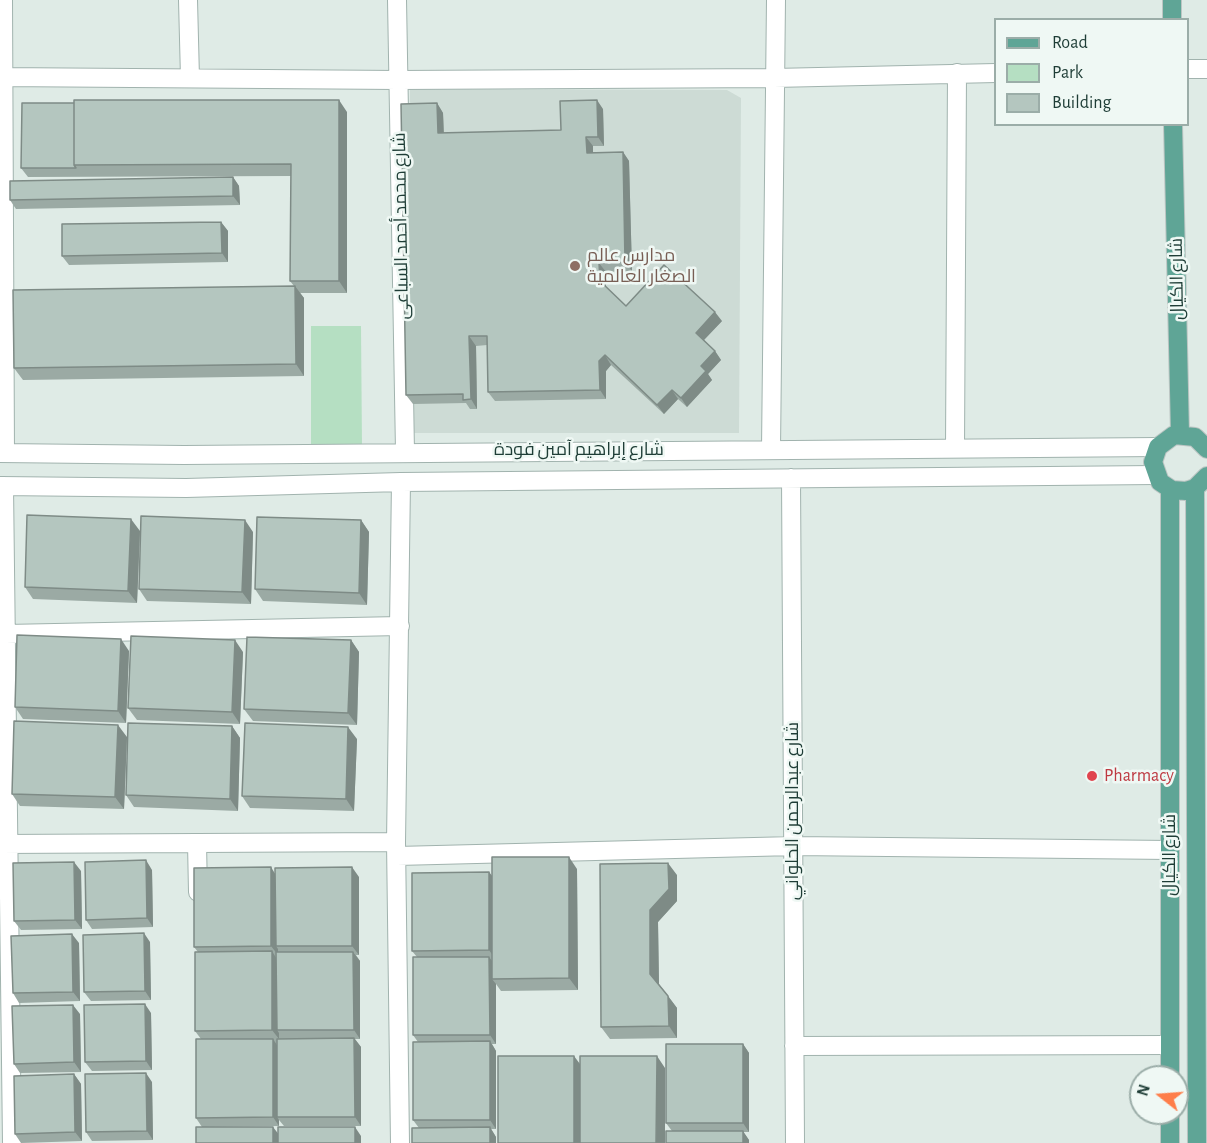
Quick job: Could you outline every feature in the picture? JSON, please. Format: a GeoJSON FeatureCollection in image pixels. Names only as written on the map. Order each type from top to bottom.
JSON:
{"type":"FeatureCollection","features":[{"type":"Feature","properties":{"kind":"main road"},"geometry":{"type":"LineString","coordinates":[[1172,0],[1172,18]]}},
{"type":"Feature","properties":{"kind":"main road","name":"شارع الكيال"},"geometry":{"type":"LineString","coordinates":[[1173,126],[1180,434]]}},
{"type":"Feature","properties":{"kind":"main road"},"geometry":{"type":"LineString","coordinates":[[1201,482],[1186,491],[1170,489],[1156,475],[1153,462],[1158,447],[1168,438],[1180,434],[1195,437],[1207,448]]}},
{"type":"Feature","properties":{"kind":"main road","name":"شارع الكيال"},"geometry":{"type":"LineString","coordinates":[[1197,1143],[1202,1051],[1201,482]]}},
{"type":"Feature","properties":{"kind":"main road","name":"شارع الكيال"},"geometry":{"type":"LineString","coordinates":[[1170,489],[1170,1065]]}},
{"type":"Feature","properties":{"kind":"main road"},"geometry":{"type":"LineString","coordinates":[[1170,1125],[1170,1143]]}},
{"type":"Feature","properties":{"kind":"street"},"geometry":{"type":"LineString","coordinates":[[3,0],[3,453]]}},
{"type":"Feature","properties":{"kind":"street"},"geometry":{"type":"LineString","coordinates":[[188,0],[190,78]]}},
{"type":"Feature","properties":{"kind":"street","name":"شارع محمد أحمد السباعى"},"geometry":{"type":"LineString","coordinates":[[397,0],[405,451]]}},
{"type":"Feature","properties":{"kind":"street"},"geometry":{"type":"LineString","coordinates":[[771,449],[776,0]]}},
{"type":"Feature","properties":{"kind":"street"},"geometry":{"type":"LineString","coordinates":[[1189,69],[1207,69]]}},
{"type":"Feature","properties":{"kind":"street"},"geometry":{"type":"LineString","coordinates":[[2,77],[398,80],[774,78],[994,72]]}},
{"type":"Feature","properties":{"kind":"street"},"geometry":{"type":"LineString","coordinates":[[955,448],[957,73]]}},
{"type":"Feature","properties":{"kind":"street","name":"شارع إبراهيم آمين فودة"},"geometry":{"type":"LineString","coordinates":[[3,453],[184,455],[405,451],[1158,447]]}},
{"type":"Feature","properties":{"kind":"street"},"geometry":{"type":"LineString","coordinates":[[184,455],[186,488]]}},
{"type":"Feature","properties":{"kind":"street","name":"شارع إبراهيم آمين فودة"},"geometry":{"type":"LineString","coordinates":[[2,486],[186,488],[401,482],[1156,475]]}},
{"type":"Feature","properties":{"kind":"street","name":"شارع عبدالرحمن الحلواني"},"geometry":{"type":"LineString","coordinates":[[791,478],[795,1143]]}},
{"type":"Feature","properties":{"kind":"street"},"geometry":{"type":"LineString","coordinates":[[400,1143],[397,849],[401,482]]}},
{"type":"Feature","properties":{"kind":"street"},"geometry":{"type":"LineString","coordinates":[[2,486],[6,634],[5,1046],[12,1143]]}},
{"type":"Feature","properties":{"kind":"street"},"geometry":{"type":"LineString","coordinates":[[6,634],[400,626]]}},
{"type":"Feature","properties":{"kind":"street"},"geometry":{"type":"LineString","coordinates":[[4,844],[197,843],[397,849],[794,846],[1170,849]]}},
{"type":"Feature","properties":{"kind":"street"},"geometry":{"type":"LineString","coordinates":[[197,843],[198,915]]}},
{"type":"Feature","properties":{"kind":"street"},"geometry":{"type":"LineString","coordinates":[[795,1046],[1170,1046]]}},
{"type":"Feature","properties":{"kind":"shaded area","name":"مدارس عالم الصغار العالمية"},"geometry":{"type":"Polygon","coordinates":[[[410,89],[727,90],[741,98],[739,433],[409,433],[410,89]]]}},
{"type":"Feature","properties":{"kind":"green space"},"geometry":{"type":"Polygon","coordinates":[[[311,326],[361,326],[362,449],[311,449],[311,326]]]}},
{"type":"Feature","properties":{"kind":"building"},"geometry":{"type":"Polygon","coordinates":[[[74,100],[339,100],[339,281],[290,281],[291,164],[74,165],[74,100]]]}},
{"type":"Feature","properties":{"kind":"building"},"geometry":{"type":"Polygon","coordinates":[[[597,100],[598,137],[586,137],[587,153],[623,152],[625,262],[599,263],[600,281],[626,306],[664,265],[715,312],[696,333],[715,351],[701,366],[706,371],[681,398],[672,390],[657,405],[605,355],[599,361],[600,390],[488,392],[487,336],[469,336],[471,399],[463,400],[463,394],[406,395],[401,104],[437,103],[438,133],[561,130],[560,101],[597,100]]]}},
{"type":"Feature","properties":{"kind":"building"},"geometry":{"type":"Polygon","coordinates":[[[22,103],[74,103],[74,165],[76,168],[21,168],[22,103]]]}},
{"type":"Feature","properties":{"kind":"building"},"geometry":{"type":"Polygon","coordinates":[[[233,177],[233,196],[10,200],[10,181],[233,177]]]}},
{"type":"Feature","properties":{"kind":"building"},"geometry":{"type":"Polygon","coordinates":[[[221,222],[222,253],[62,256],[62,224],[221,222]]]}},
{"type":"Feature","properties":{"kind":"building"},"geometry":{"type":"Polygon","coordinates":[[[295,286],[296,364],[14,368],[13,290],[295,286]]]}},
{"type":"Feature","properties":{"kind":"building"},"geometry":{"type":"Polygon","coordinates":[[[27,515],[131,519],[128,591],[25,587],[27,515]]]}},
{"type":"Feature","properties":{"kind":"building"},"geometry":{"type":"Polygon","coordinates":[[[141,516],[245,520],[242,592],[139,589],[141,516]]]}},
{"type":"Feature","properties":{"kind":"building"},"geometry":{"type":"Polygon","coordinates":[[[257,517],[361,520],[359,593],[255,589],[257,517]]]}},
{"type":"Feature","properties":{"kind":"building"},"geometry":{"type":"Polygon","coordinates":[[[17,635],[121,639],[118,711],[15,707],[17,635]]]}},
{"type":"Feature","properties":{"kind":"building"},"geometry":{"type":"Polygon","coordinates":[[[131,636],[235,640],[232,712],[128,708],[131,636]]]}},
{"type":"Feature","properties":{"kind":"building"},"geometry":{"type":"Polygon","coordinates":[[[247,637],[351,640],[348,713],[244,709],[247,637]]]}},
{"type":"Feature","properties":{"kind":"building"},"geometry":{"type":"Polygon","coordinates":[[[14,721],[118,725],[115,797],[12,794],[14,721]]]}},
{"type":"Feature","properties":{"kind":"building"},"geometry":{"type":"Polygon","coordinates":[[[128,723],[232,726],[230,799],[126,795],[128,723]]]}},
{"type":"Feature","properties":{"kind":"building"},"geometry":{"type":"Polygon","coordinates":[[[245,723],[348,727],[346,799],[242,796],[245,723]]]}},
{"type":"Feature","properties":{"kind":"building"},"geometry":{"type":"Polygon","coordinates":[[[492,857],[569,857],[569,978],[492,979],[492,857]]]}},
{"type":"Feature","properties":{"kind":"building"},"geometry":{"type":"Polygon","coordinates":[[[146,860],[147,918],[86,920],[85,862],[146,860]]]}},
{"type":"Feature","properties":{"kind":"building"},"geometry":{"type":"Polygon","coordinates":[[[74,862],[75,920],[14,921],[13,863],[74,862]]]}},
{"type":"Feature","properties":{"kind":"building"},"geometry":{"type":"Polygon","coordinates":[[[668,863],[669,889],[650,910],[650,974],[668,996],[669,1026],[601,1027],[600,864],[668,863]]]}},
{"type":"Feature","properties":{"kind":"building"},"geometry":{"type":"Polygon","coordinates":[[[271,867],[271,946],[194,947],[194,868],[271,867]]]}},
{"type":"Feature","properties":{"kind":"building"},"geometry":{"type":"Polygon","coordinates":[[[352,867],[352,946],[276,946],[275,868],[352,867]]]}},
{"type":"Feature","properties":{"kind":"building"},"geometry":{"type":"Polygon","coordinates":[[[489,872],[489,950],[412,951],[412,873],[489,872]]]}},
{"type":"Feature","properties":{"kind":"building"},"geometry":{"type":"Polygon","coordinates":[[[144,933],[145,991],[84,992],[83,935],[144,933]]]}},
{"type":"Feature","properties":{"kind":"building"},"geometry":{"type":"Polygon","coordinates":[[[72,934],[73,992],[13,993],[11,936],[72,934]]]}},
{"type":"Feature","properties":{"kind":"building"},"geometry":{"type":"Polygon","coordinates":[[[272,951],[272,1030],[195,1031],[195,952],[272,951]]]}},
{"type":"Feature","properties":{"kind":"building"},"geometry":{"type":"Polygon","coordinates":[[[276,952],[353,952],[354,1030],[277,1030],[276,952]]]}},
{"type":"Feature","properties":{"kind":"building"},"geometry":{"type":"Polygon","coordinates":[[[413,957],[489,957],[490,1035],[413,1035],[413,957]]]}},
{"type":"Feature","properties":{"kind":"building"},"geometry":{"type":"Polygon","coordinates":[[[145,1004],[146,1061],[85,1062],[84,1005],[145,1004]]]}},
{"type":"Feature","properties":{"kind":"building"},"geometry":{"type":"Polygon","coordinates":[[[73,1005],[74,1062],[14,1064],[12,1006],[73,1005]]]}},
{"type":"Feature","properties":{"kind":"building"},"geometry":{"type":"Polygon","coordinates":[[[354,1038],[355,1117],[277,1117],[277,1039],[354,1038]]]}},
{"type":"Feature","properties":{"kind":"building"},"geometry":{"type":"Polygon","coordinates":[[[196,1039],[273,1039],[273,1117],[196,1118],[196,1039]]]}},
{"type":"Feature","properties":{"kind":"building"},"geometry":{"type":"Polygon","coordinates":[[[490,1041],[490,1120],[413,1120],[413,1042],[490,1041]]]}},
{"type":"Feature","properties":{"kind":"building"},"geometry":{"type":"Polygon","coordinates":[[[666,1044],[743,1044],[743,1123],[666,1123],[666,1044]]]}},
{"type":"Feature","properties":{"kind":"building"},"geometry":{"type":"Polygon","coordinates":[[[498,1056],[574,1056],[574,1143],[498,1143],[498,1056]]]}},
{"type":"Feature","properties":{"kind":"building"},"geometry":{"type":"Polygon","coordinates":[[[580,1056],[657,1056],[656,1143],[580,1143],[580,1056]]]}},
{"type":"Feature","properties":{"kind":"building"},"geometry":{"type":"Polygon","coordinates":[[[146,1073],[147,1131],[86,1132],[85,1074],[146,1073]]]}},
{"type":"Feature","properties":{"kind":"building"},"geometry":{"type":"Polygon","coordinates":[[[74,1074],[75,1132],[15,1134],[14,1076],[74,1074]]]}},
{"type":"Feature","properties":{"kind":"building"},"geometry":{"type":"Polygon","coordinates":[[[196,1127],[273,1127],[273,1143],[196,1143],[196,1127]]]}},
{"type":"Feature","properties":{"kind":"building"},"geometry":{"type":"Polygon","coordinates":[[[278,1127],[355,1127],[355,1143],[278,1143],[278,1127]]]}},
{"type":"Feature","properties":{"kind":"building"},"geometry":{"type":"Polygon","coordinates":[[[490,1127],[490,1143],[412,1143],[412,1128],[490,1127]]]}},
{"type":"Feature","properties":{"kind":"building"},"geometry":{"type":"Polygon","coordinates":[[[666,1131],[743,1131],[743,1143],[666,1143],[666,1131]]]}},
{"type":"Feature","properties":{"kind":"place","name":"مدارس عالم الصغار العالمية"},"geometry":{"type":"Point","coordinates":[575,266]}},
{"type":"Feature","properties":{"kind":"place","name":"Pharmacy"},"geometry":{"type":"Point","coordinates":[1092,776]}}]}
